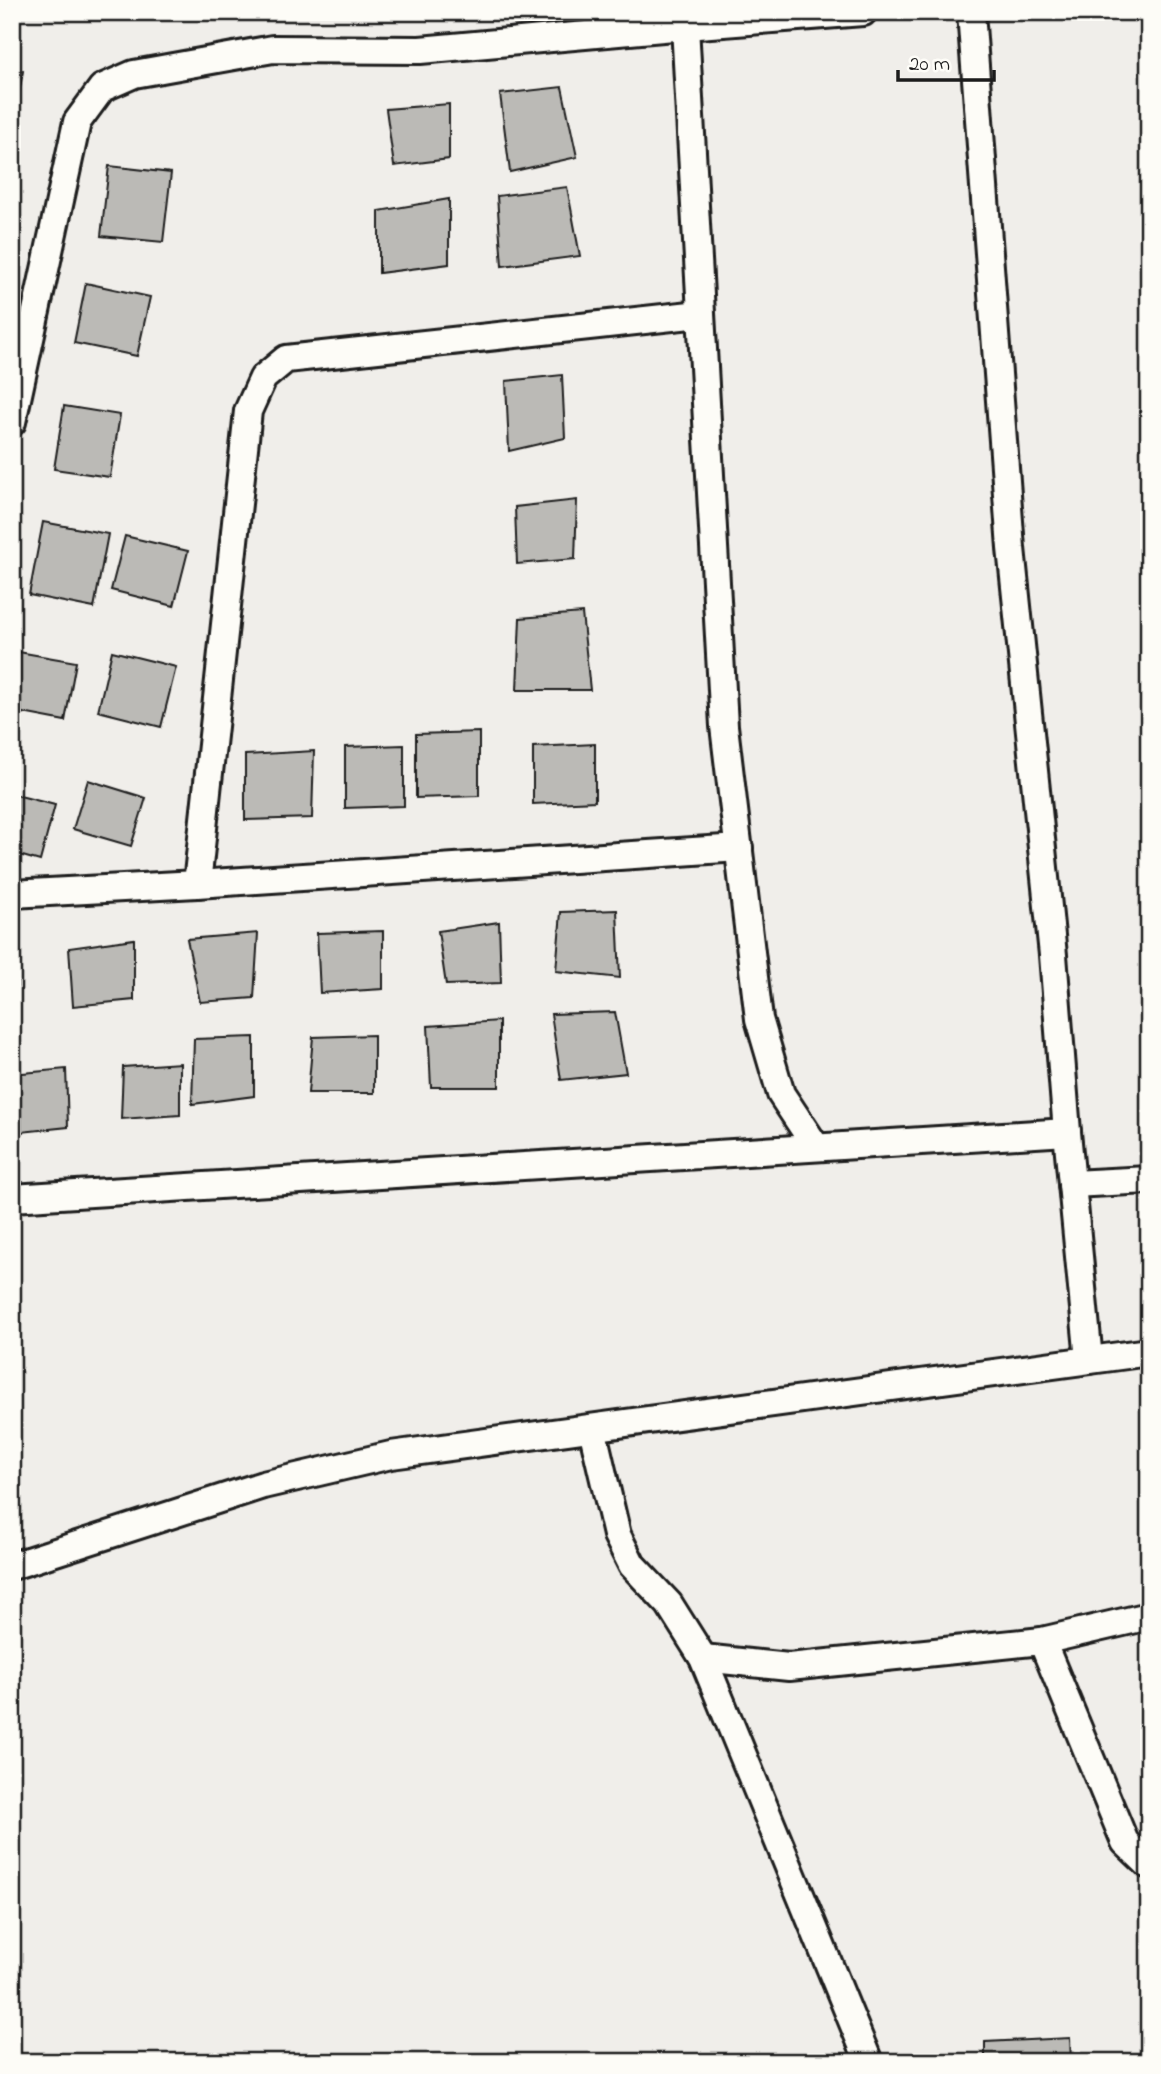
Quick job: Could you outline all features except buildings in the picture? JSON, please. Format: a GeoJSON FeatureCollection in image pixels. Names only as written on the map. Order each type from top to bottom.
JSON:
{"type":"FeatureCollection","features":[{"type":"Feature","properties":{"kind":"street"},"geometry":{"type":"LineString","coordinates":[[12,422],[77,122],[102,88],[134,75],[273,49],[420,50],[863,12]]}},
{"type":"Feature","properties":{"kind":"street"},"geometry":{"type":"LineString","coordinates":[[971,12],[1011,548],[1053,955],[1089,1360]]}},
{"type":"Feature","properties":{"kind":"street"},"geometry":{"type":"LineString","coordinates":[[685,26],[724,726],[759,1019],[781,1094],[816,1147]]}},
{"type":"Feature","properties":{"kind":"street"},"geometry":{"type":"LineString","coordinates":[[197,884],[248,411],[263,378],[286,359],[700,314]]}},
{"type":"Feature","properties":{"kind":"street"},"geometry":{"type":"LineString","coordinates":[[12,894],[739,848]]}},
{"type":"Feature","properties":{"kind":"street"},"geometry":{"type":"LineString","coordinates":[[12,1198],[1067,1132]]}},
{"type":"Feature","properties":{"kind":"street"},"geometry":{"type":"LineString","coordinates":[[1072,1184],[1149,1180]]}},
{"type":"Feature","properties":{"kind":"street"},"geometry":{"type":"LineString","coordinates":[[12,1566],[263,1485],[391,1455],[1149,1352]]}},
{"type":"Feature","properties":{"kind":"street"},"geometry":{"type":"LineString","coordinates":[[592,1428],[617,1535],[632,1565],[669,1604],[703,1658],[869,2062]]}},
{"type":"Feature","properties":{"kind":"street"},"geometry":{"type":"LineString","coordinates":[[703,1658],[789,1667],[1042,1642],[1149,1616]]}},
{"type":"Feature","properties":{"kind":"street"},"geometry":{"type":"LineString","coordinates":[[1042,1642],[1125,1842],[1149,1865]]}}]}
